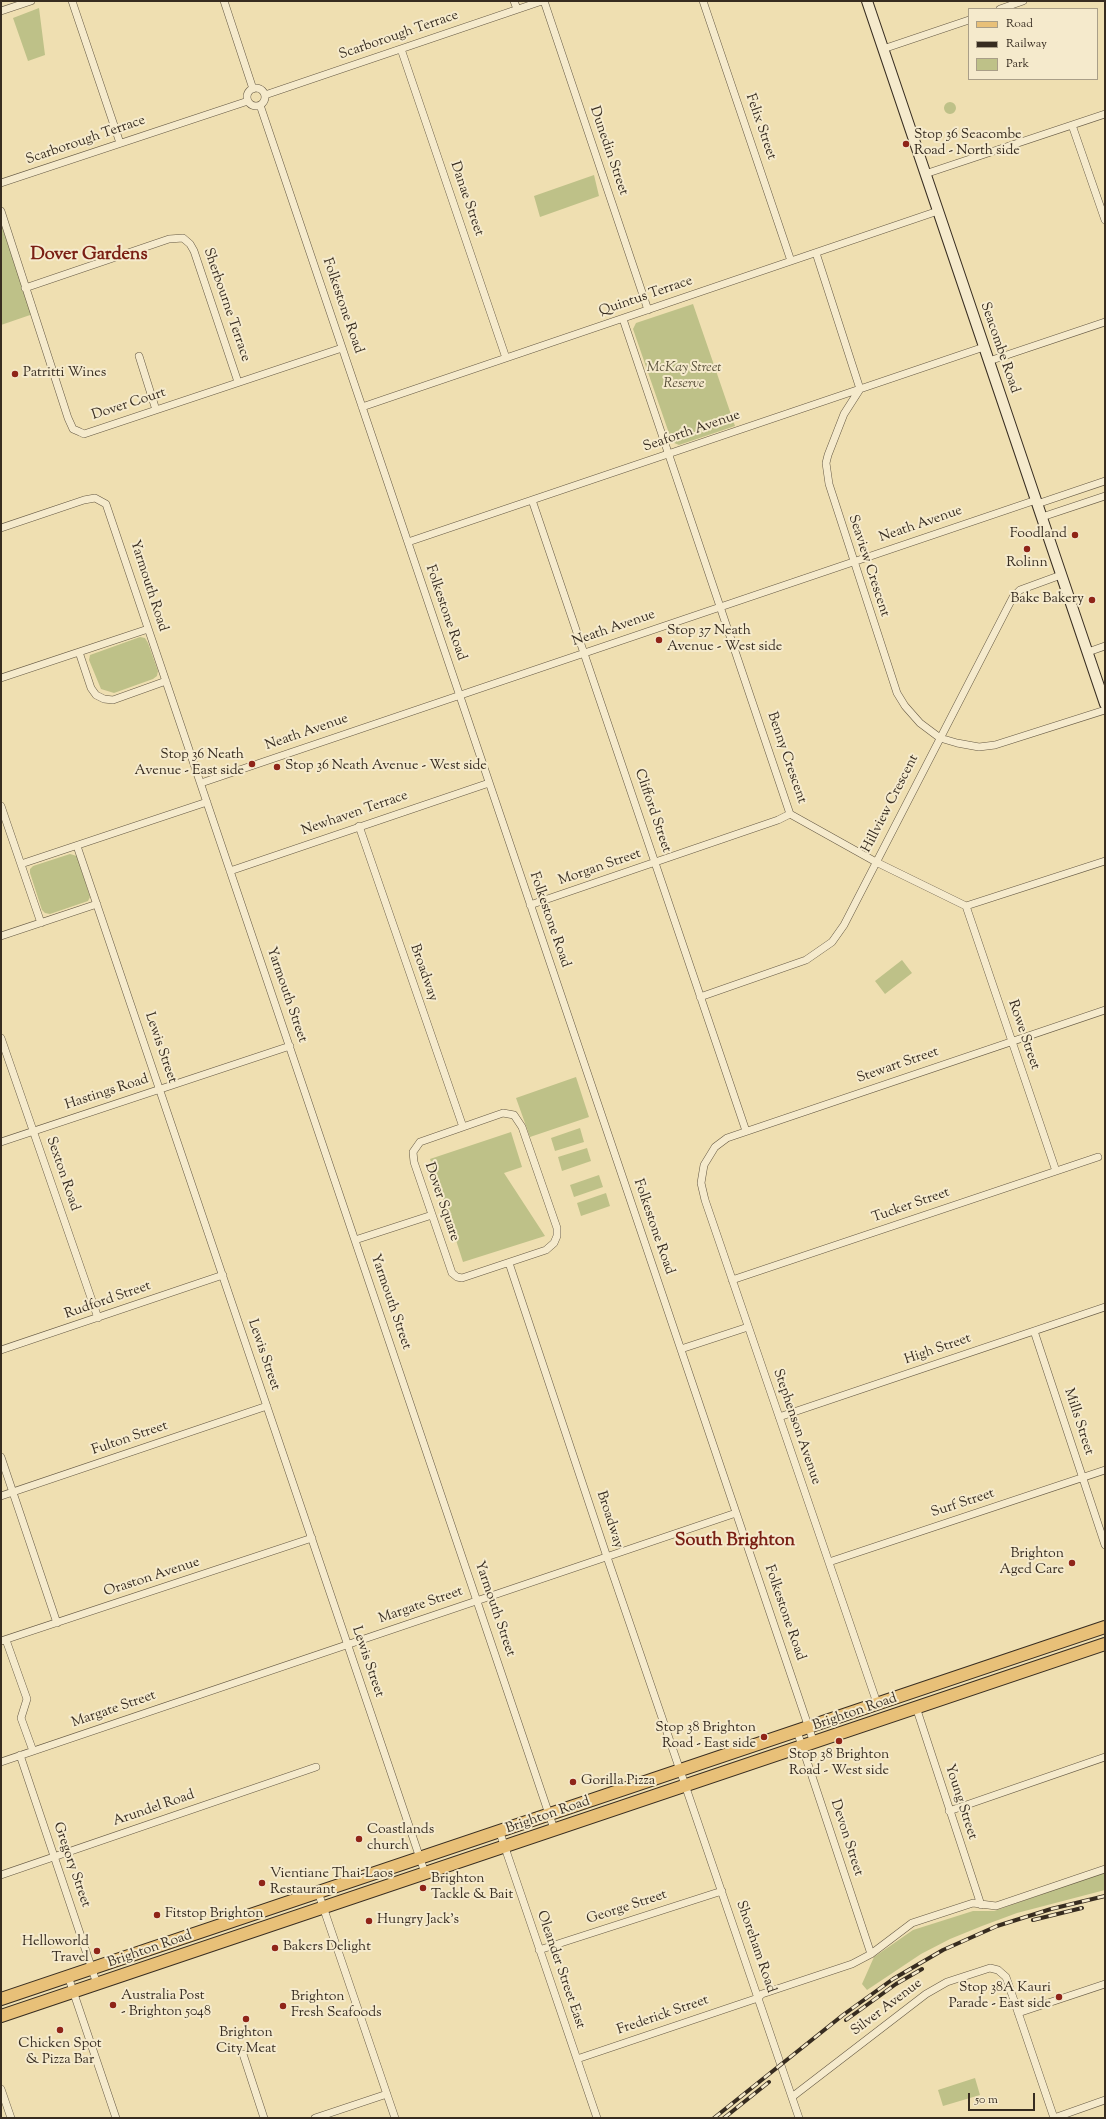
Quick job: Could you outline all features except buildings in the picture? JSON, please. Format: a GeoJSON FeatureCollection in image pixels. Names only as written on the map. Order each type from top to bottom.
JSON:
{"type":"FeatureCollection","features":[{"type":"Feature","properties":{"kind":"main road","name":"Seacombe Road"},"geometry":{"type":"LineString","coordinates":[[867,1],[1105,704]]}},
{"type":"Feature","properties":{"kind":"main road","name":"Brighton Road"},"geometry":{"type":"LineString","coordinates":[[1,1999],[549,1813],[1105,1627]]}},
{"type":"Feature","properties":{"kind":"main road","name":"Brighton Road"},"geometry":{"type":"LineString","coordinates":[[1,2016],[1105,1644]]}},
{"type":"Feature","properties":{"kind":"street"},"geometry":{"type":"LineString","coordinates":[[1,11],[31,1]]}},
{"type":"Feature","properties":{"kind":"street"},"geometry":{"type":"LineString","coordinates":[[72,1],[120,143]]}},
{"type":"Feature","properties":{"kind":"street"},"geometry":{"type":"LineString","coordinates":[[224,1],[253,89]]}},
{"type":"Feature","properties":{"kind":"street"},"geometry":{"type":"LineString","coordinates":[[514,1],[517,10]]}},
{"type":"Feature","properties":{"kind":"street","name":"Scarborough Terrace"},"geometry":{"type":"LineString","coordinates":[[265,95],[543,1]]}},
{"type":"Feature","properties":{"kind":"street","name":"Dunedin Street"},"geometry":{"type":"LineString","coordinates":[[543,1],[648,310]]}},
{"type":"Feature","properties":{"kind":"street","name":"Felix Street"},"geometry":{"type":"LineString","coordinates":[[703,1],[792,261]]}},
{"type":"Feature","properties":{"kind":"street"},"geometry":{"type":"LineString","coordinates":[[1003,8],[1023,1]]}},
{"type":"Feature","properties":{"kind":"street"},"geometry":{"type":"LineString","coordinates":[[883,50],[968,20]]}},
{"type":"Feature","properties":{"kind":"street","name":"Danae Street"},"geometry":{"type":"LineString","coordinates":[[401,49],[506,358]]}},
{"type":"Feature","properties":{"kind":"street"},"geometry":{"type":"LineString","coordinates":[[253,89],[261,90],[265,95],[264,102],[260,105],[255,106],[248,101],[248,95],[253,89]]}},
{"type":"Feature","properties":{"kind":"street","name":"Scarborough Terrace"},"geometry":{"type":"LineString","coordinates":[[1,183],[248,101]]}},
{"type":"Feature","properties":{"kind":"street","name":"Folkestone Road"},"geometry":{"type":"LineString","coordinates":[[260,105],[736,1513],[803,1729],[814,1743]]}},
{"type":"Feature","properties":{"kind":"street"},"geometry":{"type":"LineString","coordinates":[[925,174],[1105,114]]}},
{"type":"Feature","properties":{"kind":"street"},"geometry":{"type":"LineString","coordinates":[[1072,125],[1105,220]]}},
{"type":"Feature","properties":{"kind":"street","name":"Dover Court"},"geometry":{"type":"LineString","coordinates":[[1,211],[68,418],[74,428],[84,434],[342,348]]}},
{"type":"Feature","properties":{"kind":"street","name":"Quintus Terrace"},"geometry":{"type":"LineString","coordinates":[[362,407],[938,211]]}},
{"type":"Feature","properties":{"kind":"street","name":"Sherbourne Terrace"},"geometry":{"type":"LineString","coordinates":[[25,288],[169,239],[183,238],[190,244],[194,251],[238,382]]}},
{"type":"Feature","properties":{"kind":"street"},"geometry":{"type":"LineString","coordinates":[[816,253],[860,389]]}},
{"type":"Feature","properties":{"kind":"street","name":"Benny Crescent"},"geometry":{"type":"LineString","coordinates":[[623,319],[667,454],[790,814],[876,862],[966,906]]}},
{"type":"Feature","properties":{"kind":"street"},"geometry":{"type":"LineString","coordinates":[[989,361],[1105,322]]}},
{"type":"Feature","properties":{"kind":"street","name":"Seaforth Avenue"},"geometry":{"type":"LineString","coordinates":[[408,542],[984,347]]}},
{"type":"Feature","properties":{"kind":"street"},"geometry":{"type":"LineString","coordinates":[[139,356],[156,410]]}},
{"type":"Feature","properties":{"kind":"street","name":"Seaview Crescent"},"geometry":{"type":"LineString","coordinates":[[860,389],[844,414],[826,463],[830,493],[897,693],[912,715],[940,738]]}},
{"type":"Feature","properties":{"kind":"street","name":"Neath Avenue"},"geometry":{"type":"LineString","coordinates":[[200,783],[853,562],[1105,481]]}},
{"type":"Feature","properties":{"kind":"street"},"geometry":{"type":"LineString","coordinates":[[1042,517],[1105,496]]}},
{"type":"Feature","properties":{"kind":"street","name":"Yarmouth Road"},"geometry":{"type":"LineString","coordinates":[[1,528],[84,500],[95,498],[104,501],[108,509],[200,783]]}},
{"type":"Feature","properties":{"kind":"street","name":"Clifford Street"},"geometry":{"type":"LineString","coordinates":[[532,500],[746,1131]]}},
{"type":"Feature","properties":{"kind":"street","name":"Hillview Crescent"},"geometry":{"type":"LineString","coordinates":[[700,997],[806,960],[832,942],[844,924],[1016,592],[1061,575]]}},
{"type":"Feature","properties":{"kind":"street"},"geometry":{"type":"LineString","coordinates":[[1,678],[148,629]]}},
{"type":"Feature","properties":{"kind":"street"},"geometry":{"type":"LineString","coordinates":[[1088,652],[1105,646]]}},
{"type":"Feature","properties":{"kind":"street"},"geometry":{"type":"LineString","coordinates":[[80,652],[91,688],[96,695],[104,699],[113,700],[166,681]]}},
{"type":"Feature","properties":{"kind":"street"},"geometry":{"type":"LineString","coordinates":[[940,738],[970,746],[987,746],[1105,710]]}},
{"type":"Feature","properties":{"kind":"street","name":"Yarmouth Street"},"geometry":{"type":"LineString","coordinates":[[200,783],[554,1829]]}},
{"type":"Feature","properties":{"kind":"street","name":"Newhaven Terrace"},"geometry":{"type":"LineString","coordinates":[[230,871],[489,783]]}},
{"type":"Feature","properties":{"kind":"street"},"geometry":{"type":"LineString","coordinates":[[21,864],[207,802]]}},
{"type":"Feature","properties":{"kind":"street"},"geometry":{"type":"LineString","coordinates":[[1,806],[41,923]]}},
{"type":"Feature","properties":{"kind":"street","name":"Morgan Street"},"geometry":{"type":"LineString","coordinates":[[530,905],[778,820],[790,814]]}},
{"type":"Feature","properties":{"kind":"street","name":"Broadway"},"geometry":{"type":"LineString","coordinates":[[359,826],[463,1127]]}},
{"type":"Feature","properties":{"kind":"street","name":"Lewis Street"},"geometry":{"type":"LineString","coordinates":[[77,846],[425,1873]]}},
{"type":"Feature","properties":{"kind":"street"},"geometry":{"type":"LineString","coordinates":[[966,906],[1105,860]]}},
{"type":"Feature","properties":{"kind":"street"},"geometry":{"type":"LineString","coordinates":[[1,936],[97,904]]}},
{"type":"Feature","properties":{"kind":"street","name":"Rowe Street"},"geometry":{"type":"LineString","coordinates":[[966,906],[1056,1171]]}},
{"type":"Feature","properties":{"kind":"street","name":"Stewart Street"},"geometry":{"type":"LineString","coordinates":[[707,1159],[716,1147],[727,1138],[1105,1010]]}},
{"type":"Feature","properties":{"kind":"street","name":"Sexton Road"},"geometry":{"type":"LineString","coordinates":[[1,1038],[98,1318]]}},
{"type":"Feature","properties":{"kind":"street","name":"Hastings Road"},"geometry":{"type":"LineString","coordinates":[[1,1142],[290,1046]]}},
{"type":"Feature","properties":{"kind":"street","name":"Dover Square"},"geometry":{"type":"LineString","coordinates":[[504,1113],[514,1115],[519,1120],[557,1228],[557,1236],[554,1243],[546,1250],[462,1278],[457,1278],[452,1273],[432,1215],[414,1162],[413,1156],[415,1146],[420,1142],[504,1113]]}},
{"type":"Feature","properties":{"kind":"street","name":"Tucker Street"},"geometry":{"type":"LineString","coordinates":[[732,1280],[1098,1157]]}},
{"type":"Feature","properties":{"kind":"street","name":"Stephenson Avenue"},"geometry":{"type":"LineString","coordinates":[[707,1159],[702,1172],[703,1191],[877,1703]]}},
{"type":"Feature","properties":{"kind":"street"},"geometry":{"type":"LineString","coordinates":[[355,1240],[432,1215]]}},
{"type":"Feature","properties":{"kind":"street","name":"Broadway"},"geometry":{"type":"LineString","coordinates":[[509,1263],[607,1557],[686,1785]]}},
{"type":"Feature","properties":{"kind":"street","name":"Rudford Street"},"geometry":{"type":"LineString","coordinates":[[1,1350],[223,1275]]}},
{"type":"Feature","properties":{"kind":"street","name":"High Street"},"geometry":{"type":"LineString","coordinates":[[779,1417],[1105,1307]]}},
{"type":"Feature","properties":{"kind":"street"},"geometry":{"type":"LineString","coordinates":[[681,1349],[748,1327]]}},
{"type":"Feature","properties":{"kind":"street","name":"Mills Street"},"geometry":{"type":"LineString","coordinates":[[1034,1331],[1105,1545]]}},
{"type":"Feature","properties":{"kind":"street","name":"Fulton Street"},"geometry":{"type":"LineString","coordinates":[[1,1496],[267,1406]]}},
{"type":"Feature","properties":{"kind":"street"},"geometry":{"type":"LineString","coordinates":[[1,1457],[57,1623]]}},
{"type":"Feature","properties":{"kind":"street","name":"Surf Street"},"geometry":{"type":"LineString","coordinates":[[828,1562],[1105,1470]]}},
{"type":"Feature","properties":{"kind":"street","name":"Margate Street"},"geometry":{"type":"LineString","coordinates":[[1,1762],[736,1513]]}},
{"type":"Feature","properties":{"kind":"street","name":"Oraston Avenue"},"geometry":{"type":"LineString","coordinates":[[4,1640],[312,1538]]}},
{"type":"Feature","properties":{"kind":"street"},"geometry":{"type":"LineString","coordinates":[[4,1640],[27,1700],[21,1718],[33,1751]]}},
{"type":"Feature","properties":{"kind":"street","name":"Young Street"},"geometry":{"type":"LineString","coordinates":[[916,1707],[981,1905]]}},
{"type":"Feature","properties":{"kind":"street","name":"Devon Street"},"geometry":{"type":"LineString","coordinates":[[803,1729],[802,1747],[870,1954]]}},
{"type":"Feature","properties":{"kind":"street","name":"Gregory Street"},"geometry":{"type":"LineString","coordinates":[[20,1755],[97,1984]]}},
{"type":"Feature","properties":{"kind":"street"},"geometry":{"type":"LineString","coordinates":[[949,1810],[1105,1757]]}},
{"type":"Feature","properties":{"kind":"street","name":"Arundel Road"},"geometry":{"type":"LineString","coordinates":[[1,1874],[316,1767]]}},
{"type":"Feature","properties":{"kind":"street","name":"Shoreham Road"},"geometry":{"type":"LineString","coordinates":[[686,1785],[799,2118]]}},
{"type":"Feature","properties":{"kind":"street","name":"Oleander Street East"},"geometry":{"type":"LineString","coordinates":[[499,1830],[597,2118]]}},
{"type":"Feature","properties":{"kind":"street","name":"Frederick Street"},"geometry":{"type":"LineString","coordinates":[[577,2059],[758,1998],[762,1994],[852,1964],[870,1954],[912,1923],[973,1903],[996,1906],[1105,1869]]}},
{"type":"Feature","properties":{"kind":"street","name":"George Street"},"geometry":{"type":"LineString","coordinates":[[539,1950],[722,1891]]}},
{"type":"Feature","properties":{"kind":"street"},"geometry":{"type":"LineString","coordinates":[[318,1892],[395,2118]]}},
{"type":"Feature","properties":{"kind":"street","name":"Silver Avenue"},"geometry":{"type":"LineString","coordinates":[[792,2097],[937,1988],[990,1968],[998,1970],[1006,1978],[1018,2013]]}},
{"type":"Feature","properties":{"kind":"street"},"geometry":{"type":"LineString","coordinates":[[68,1976],[116,2118]]}},
{"type":"Feature","properties":{"kind":"street"},"geometry":{"type":"LineString","coordinates":[[1105,1984],[1018,2013],[1054,2118],[1105,2100]]}},
{"type":"Feature","properties":{"kind":"street"},"geometry":{"type":"LineString","coordinates":[[242,2054],[264,2118]]}},
{"type":"Feature","properties":{"kind":"street"},"geometry":{"type":"LineString","coordinates":[[1,2089],[11,2118]]}},
{"type":"Feature","properties":{"kind":"street"},"geometry":{"type":"LineString","coordinates":[[315,2118],[387,2094]]}},
{"type":"Feature","properties":{"kind":"green space"},"geometry":{"type":"Polygon","coordinates":[[[39,8],[45,55],[28,61],[13,18],[39,8]]]}},
{"type":"Feature","properties":{"kind":"green space"},"geometry":{"type":"Polygon","coordinates":[[[952,102],[955,103],[955,113],[948,114],[945,113],[944,106],[945,103],[952,102]]]}},
{"type":"Feature","properties":{"kind":"green space"},"geometry":{"type":"Polygon","coordinates":[[[594,175],[599,196],[540,217],[534,196],[594,175]]]}},
{"type":"Feature","properties":{"kind":"green space"},"geometry":{"type":"Polygon","coordinates":[[[1,218],[33,314],[1,325],[1,218]]]}},
{"type":"Feature","properties":{"kind":"green space","name":"McKay Street Reserve"},"geometry":{"type":"Polygon","coordinates":[[[693,304],[735,426],[679,445],[672,442],[633,329],[636,323],[693,304]]]}},
{"type":"Feature","properties":{"kind":"green space"},"geometry":{"type":"Polygon","coordinates":[[[140,637],[145,638],[148,643],[158,671],[157,676],[153,679],[114,693],[101,689],[89,660],[90,655],[140,637]]]}},
{"type":"Feature","properties":{"kind":"green space"},"geometry":{"type":"Polygon","coordinates":[[[70,854],[77,856],[90,897],[88,901],[50,914],[45,913],[42,910],[30,869],[33,866],[70,854]]]}},
{"type":"Feature","properties":{"kind":"green space"},"geometry":{"type":"Polygon","coordinates":[[[902,960],[912,973],[885,994],[875,981],[902,960]]]}},
{"type":"Feature","properties":{"kind":"green space"},"geometry":{"type":"Polygon","coordinates":[[[576,1077],[589,1117],[530,1137],[516,1098],[576,1077]]]}},
{"type":"Feature","properties":{"kind":"green space"},"geometry":{"type":"Polygon","coordinates":[[[580,1128],[584,1142],[555,1151],[551,1138],[580,1128]]]}},
{"type":"Feature","properties":{"kind":"green space"},"geometry":{"type":"Polygon","coordinates":[[[511,1132],[522,1167],[504,1173],[545,1236],[463,1262],[430,1159],[511,1132]]]}},
{"type":"Feature","properties":{"kind":"green space"},"geometry":{"type":"Polygon","coordinates":[[[587,1148],[591,1161],[562,1171],[558,1157],[587,1148]]]}},
{"type":"Feature","properties":{"kind":"green space"},"geometry":{"type":"Polygon","coordinates":[[[599,1175],[603,1187],[574,1197],[570,1185],[599,1175]]]}},
{"type":"Feature","properties":{"kind":"green space"},"geometry":{"type":"Polygon","coordinates":[[[606,1193],[610,1206],[581,1216],[577,1203],[606,1193]]]}},
{"type":"Feature","properties":{"kind":"green space"},"geometry":{"type":"Polygon","coordinates":[[[1105,1872],[1105,1890],[1017,1913],[982,1926],[950,1939],[921,1954],[867,1990],[862,1984],[874,1957],[913,1930],[973,1911],[994,1911],[1105,1872]]]}},
{"type":"Feature","properties":{"kind":"green space"},"geometry":{"type":"Polygon","coordinates":[[[975,2078],[980,2095],[943,2106],[938,2090],[975,2078]]]}},
{"type":"Feature","properties":{"kind":"railway"},"geometry":{"type":"LineString","coordinates":[[714,2118],[843,2015],[893,1979],[943,1950],[997,1926],[1051,1909],[1105,1896]]}},
{"type":"Feature","properties":{"kind":"railway"},"geometry":{"type":"LineString","coordinates":[[1033,1920],[1082,1908]]}},
{"type":"Feature","properties":{"kind":"railway"},"geometry":{"type":"LineString","coordinates":[[846,2020],[896,1984],[922,1969]]}},
{"type":"Feature","properties":{"kind":"railway"},"geometry":{"type":"LineString","coordinates":[[724,2118],[769,2082]]}},
{"type":"Feature","properties":{"kind":"place","name":"Stop 36 Seacombe Road - North side"},"geometry":{"type":"Point","coordinates":[906,144]}},
{"type":"Feature","properties":{"kind":"place","name":"Patritti Wines"},"geometry":{"type":"Point","coordinates":[15,374]}},
{"type":"Feature","properties":{"kind":"place","name":"Foodland"},"geometry":{"type":"Point","coordinates":[1075,535]}},
{"type":"Feature","properties":{"kind":"place","name":"Rolinn"},"geometry":{"type":"Point","coordinates":[1027,549]}},
{"type":"Feature","properties":{"kind":"place","name":"Bake Bakery"},"geometry":{"type":"Point","coordinates":[1092,600]}},
{"type":"Feature","properties":{"kind":"place","name":"Stop 37 Neath Avenue - West side"},"geometry":{"type":"Point","coordinates":[659,640]}},
{"type":"Feature","properties":{"kind":"place","name":"Stop 36 Neath Avenue - East side"},"geometry":{"type":"Point","coordinates":[252,764]}},
{"type":"Feature","properties":{"kind":"place","name":"Stop 36 Neath Avenue - West side"},"geometry":{"type":"Point","coordinates":[277,767]}},
{"type":"Feature","properties":{"kind":"place","name":"Brighton Aged Care"},"geometry":{"type":"Point","coordinates":[1072,1563]}},
{"type":"Feature","properties":{"kind":"place","name":"Stop 38 Brighton Road - East side"},"geometry":{"type":"Point","coordinates":[764,1737]}},
{"type":"Feature","properties":{"kind":"place","name":"Stop 38 Brighton Road - West side"},"geometry":{"type":"Point","coordinates":[839,1741]}},
{"type":"Feature","properties":{"kind":"place","name":"Gorilla Pizza"},"geometry":{"type":"Point","coordinates":[573,1782]}},
{"type":"Feature","properties":{"kind":"place","name":"Coastlands church"},"geometry":{"type":"Point","coordinates":[359,1839]}},
{"type":"Feature","properties":{"kind":"place","name":"Vientiane Thai-Laos Restaurant"},"geometry":{"type":"Point","coordinates":[262,1883]}},
{"type":"Feature","properties":{"kind":"place","name":"Brighton Tackle & Bait"},"geometry":{"type":"Point","coordinates":[423,1888]}},
{"type":"Feature","properties":{"kind":"place","name":"Fitstop Brighton"},"geometry":{"type":"Point","coordinates":[157,1915]}},
{"type":"Feature","properties":{"kind":"place","name":"Hungry Jack's"},"geometry":{"type":"Point","coordinates":[369,1921]}},
{"type":"Feature","properties":{"kind":"place","name":"Bakers Delight"},"geometry":{"type":"Point","coordinates":[275,1948]}},
{"type":"Feature","properties":{"kind":"place","name":"Helloworld Travel"},"geometry":{"type":"Point","coordinates":[97,1951]}},
{"type":"Feature","properties":{"kind":"place","name":"Stop 38A Kauri Parade - East side"},"geometry":{"type":"Point","coordinates":[1059,1997]}},
{"type":"Feature","properties":{"kind":"place","name":"Australia Post - Brighton 5048"},"geometry":{"type":"Point","coordinates":[113,2005]}},
{"type":"Feature","properties":{"kind":"place","name":"Brighton Fresh Seafoods"},"geometry":{"type":"Point","coordinates":[283,2006]}},
{"type":"Feature","properties":{"kind":"place","name":"Brighton City Meat"},"geometry":{"type":"Point","coordinates":[246,2019]}},
{"type":"Feature","properties":{"kind":"place","name":"Chicken Spot & Pizza Bar"},"geometry":{"type":"Point","coordinates":[60,2030]}},
{"type":"Feature","properties":{"kind":"district","name":"Dover Gardens"},"geometry":{"type":"Point","coordinates":[89,256]}},
{"type":"Feature","properties":{"kind":"district","name":"South Brighton"},"geometry":{"type":"Point","coordinates":[735,1542]}}]}
